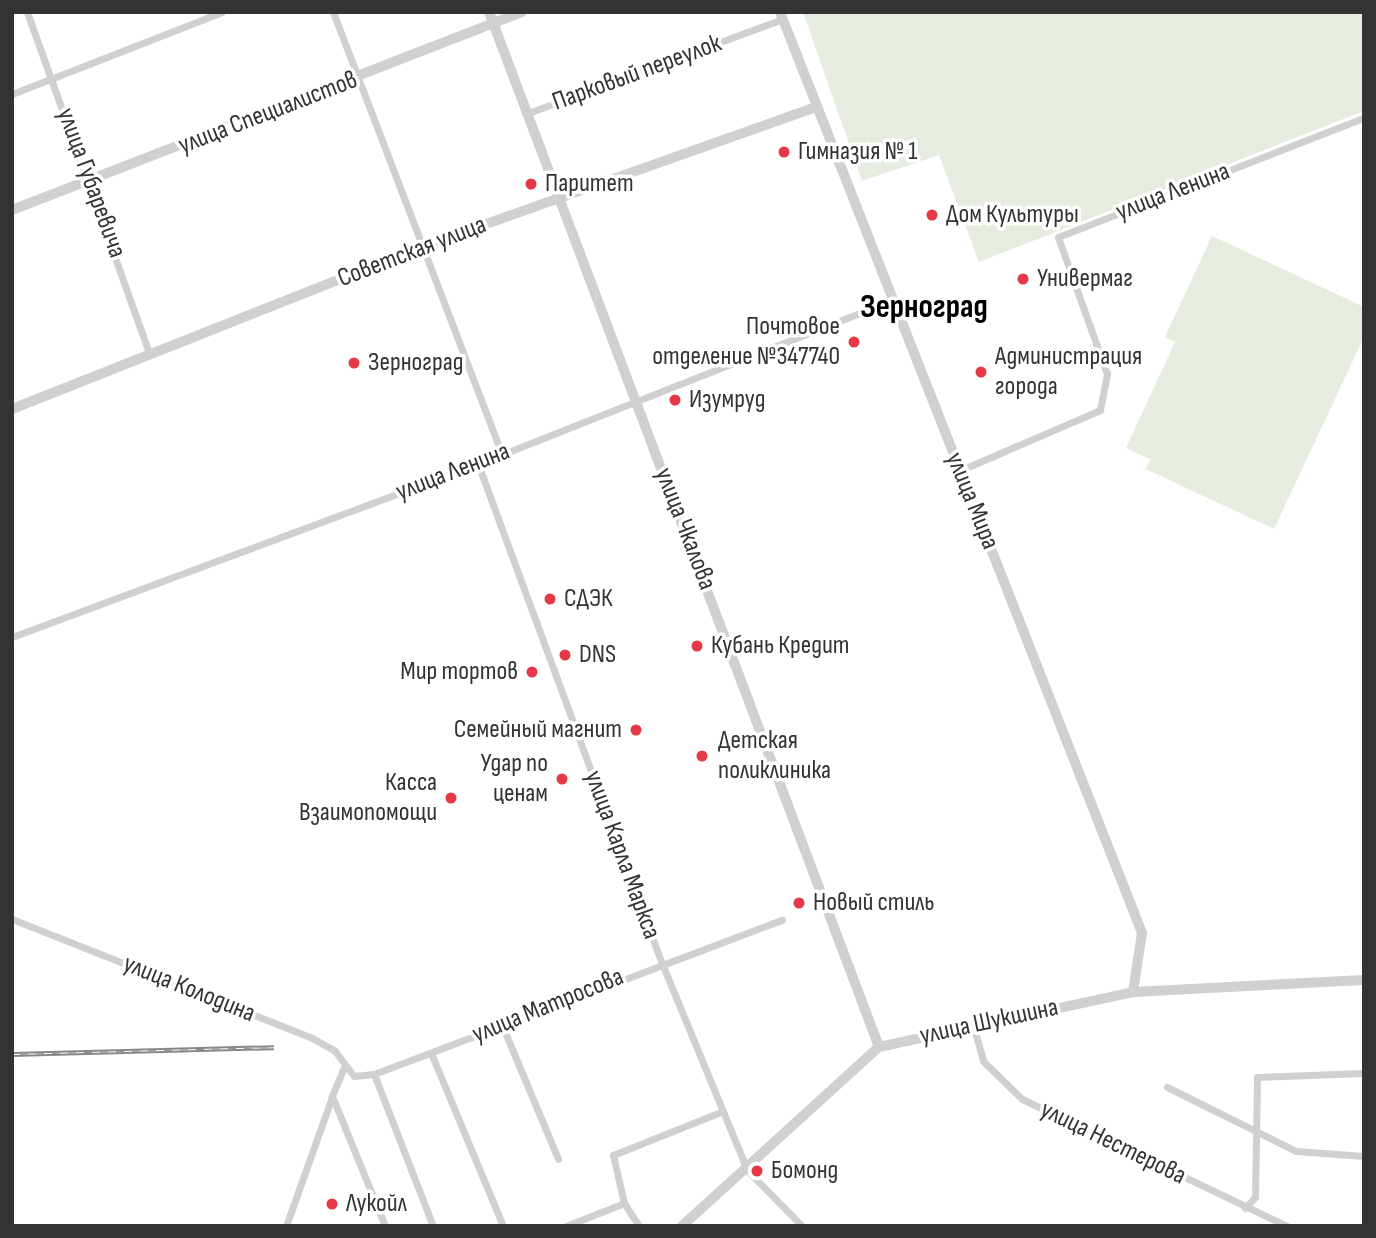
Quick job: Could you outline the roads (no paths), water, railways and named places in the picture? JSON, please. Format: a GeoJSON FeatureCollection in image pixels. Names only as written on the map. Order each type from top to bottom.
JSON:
{"type":"FeatureCollection","features":[{"type":"Feature","properties":{"kind":"street","name":"улица Губаревича"},"geometry":{"type":"LineString","coordinates":[[27,12],[92,180],[150,355]]}},
{"type":"Feature","properties":{"kind":"street"},"geometry":{"type":"LineString","coordinates":[[12,94],[222,12]]}},
{"type":"Feature","properties":{"kind":"street"},"geometry":{"type":"LineString","coordinates":[[333,12],[356,80],[501,453]]}},
{"type":"Feature","properties":{"kind":"street","name":"улица Чкалова"},"geometry":{"type":"LineString","coordinates":[[489,12],[563,195],[637,401],[879,1046]]}},
{"type":"Feature","properties":{"kind":"street","name":"улица Специалистов"},"geometry":{"type":"LineString","coordinates":[[12,210],[356,80],[522,12]]}},
{"type":"Feature","properties":{"kind":"street","name":"улица Мира"},"geometry":{"type":"LineString","coordinates":[[782,16],[1142,933],[1133,992]]}},
{"type":"Feature","properties":{"kind":"street","name":"Парковый переулок"},"geometry":{"type":"LineString","coordinates":[[531,112],[782,16]]}},
{"type":"Feature","properties":{"kind":"street","name":"Советская улица"},"geometry":{"type":"LineString","coordinates":[[12,408],[421,247],[817,107]]}},
{"type":"Feature","properties":{"kind":"street","name":"улица Ленина"},"geometry":{"type":"LineString","coordinates":[[961,470],[1100,410],[1107,374],[1058,237],[1364,118]]}},
{"type":"Feature","properties":{"kind":"street","name":"улица Ленина"},"geometry":{"type":"LineString","coordinates":[[12,637],[478,464],[892,300]]}},
{"type":"Feature","properties":{"kind":"street","name":"улица Карла Маркса"},"geometry":{"type":"LineString","coordinates":[[478,464],[661,961],[747,1170],[802,1226]]}},
{"type":"Feature","properties":{"kind":"street","name":"улица Колодина"},"geometry":{"type":"LineString","coordinates":[[12,919],[312,1038],[345,1065],[354,1076]]}},
{"type":"Feature","properties":{"kind":"street","name":"улица Матросова"},"geometry":{"type":"LineString","coordinates":[[354,1076],[374,1074],[661,961],[782,920]]}},
{"type":"Feature","properties":{"kind":"street","name":"улица Шукшина"},"geometry":{"type":"LineString","coordinates":[[879,1046],[1133,992],[1364,981]]}},
{"type":"Feature","properties":{"kind":"street"},"geometry":{"type":"LineString","coordinates":[[502,1025],[558,1158]]}},
{"type":"Feature","properties":{"kind":"street","name":"улица Нестерова"},"geometry":{"type":"LineString","coordinates":[[973,1025],[984,1061],[1022,1099],[1287,1226]]}},
{"type":"Feature","properties":{"kind":"street"},"geometry":{"type":"LineString","coordinates":[[682,1226],[747,1170],[879,1046]]}},
{"type":"Feature","properties":{"kind":"street"},"geometry":{"type":"LineString","coordinates":[[430,1053],[503,1226]]}},
{"type":"Feature","properties":{"kind":"street"},"geometry":{"type":"LineString","coordinates":[[286,1226],[345,1065]]}},
{"type":"Feature","properties":{"kind":"street"},"geometry":{"type":"LineString","coordinates":[[1245,1208],[1255,1197],[1256,1077],[1364,1073]]}},
{"type":"Feature","properties":{"kind":"street"},"geometry":{"type":"LineString","coordinates":[[374,1074],[433,1226]]}},
{"type":"Feature","properties":{"kind":"street"},"geometry":{"type":"LineString","coordinates":[[1167,1087],[1257,1129],[1296,1151],[1364,1156]]}},
{"type":"Feature","properties":{"kind":"street"},"geometry":{"type":"LineString","coordinates":[[332,1096],[385,1226]]}},
{"type":"Feature","properties":{"kind":"street"},"geometry":{"type":"LineString","coordinates":[[639,1226],[624,1203],[613,1155],[723,1111]]}},
{"type":"Feature","properties":{"kind":"street"},"geometry":{"type":"LineString","coordinates":[[566,1226],[624,1203]]}},
{"type":"Feature","properties":{"kind":"railway"},"geometry":{"type":"LineString","coordinates":[[12,1054],[274,1047]]}},
{"type":"Feature","properties":{"kind":"place","name":"Гимназия № 1"},"geometry":{"type":"Point","coordinates":[784,152]}},
{"type":"Feature","properties":{"kind":"place","name":"Паритет"},"geometry":{"type":"Point","coordinates":[531,184]}},
{"type":"Feature","properties":{"kind":"place","name":"Дом Культуры"},"geometry":{"type":"Point","coordinates":[932,215]}},
{"type":"Feature","properties":{"kind":"place","name":"Универмаг"},"geometry":{"type":"Point","coordinates":[1023,279]}},
{"type":"Feature","properties":{"kind":"place","name":"Почтовое отделение №347740"},"geometry":{"type":"Point","coordinates":[854,342]}},
{"type":"Feature","properties":{"kind":"place","name":"Зерноград"},"geometry":{"type":"Point","coordinates":[354,363]}},
{"type":"Feature","properties":{"kind":"place","name":"Администрация города"},"geometry":{"type":"Point","coordinates":[981,372]}},
{"type":"Feature","properties":{"kind":"place","name":"Изумруд"},"geometry":{"type":"Point","coordinates":[675,400]}},
{"type":"Feature","properties":{"kind":"place","name":"СДЭК"},"geometry":{"type":"Point","coordinates":[550,599]}},
{"type":"Feature","properties":{"kind":"place","name":"Кубань Кредит"},"geometry":{"type":"Point","coordinates":[697,646]}},
{"type":"Feature","properties":{"kind":"place","name":"DNS"},"geometry":{"type":"Point","coordinates":[565,655]}},
{"type":"Feature","properties":{"kind":"place","name":"Мир тортов"},"geometry":{"type":"Point","coordinates":[532,672]}},
{"type":"Feature","properties":{"kind":"place","name":"Семейный магнит"},"geometry":{"type":"Point","coordinates":[636,730]}},
{"type":"Feature","properties":{"kind":"place","name":"Детская поликлиника"},"geometry":{"type":"Point","coordinates":[702,756]}},
{"type":"Feature","properties":{"kind":"place","name":"Удар по ценам"},"geometry":{"type":"Point","coordinates":[562,779]}},
{"type":"Feature","properties":{"kind":"place","name":"Касса Взаимопомощи"},"geometry":{"type":"Point","coordinates":[451,798]}},
{"type":"Feature","properties":{"kind":"place","name":"Новый стиль"},"geometry":{"type":"Point","coordinates":[799,903]}},
{"type":"Feature","properties":{"kind":"place","name":"Бомонд"},"geometry":{"type":"Point","coordinates":[757,1171]}},
{"type":"Feature","properties":{"kind":"place","name":"Лукойл"},"geometry":{"type":"Point","coordinates":[332,1204]}},
{"type":"Feature","properties":{"kind":"district","name":"Зерноград"},"geometry":{"type":"Point","coordinates":[924,308]}}]}
